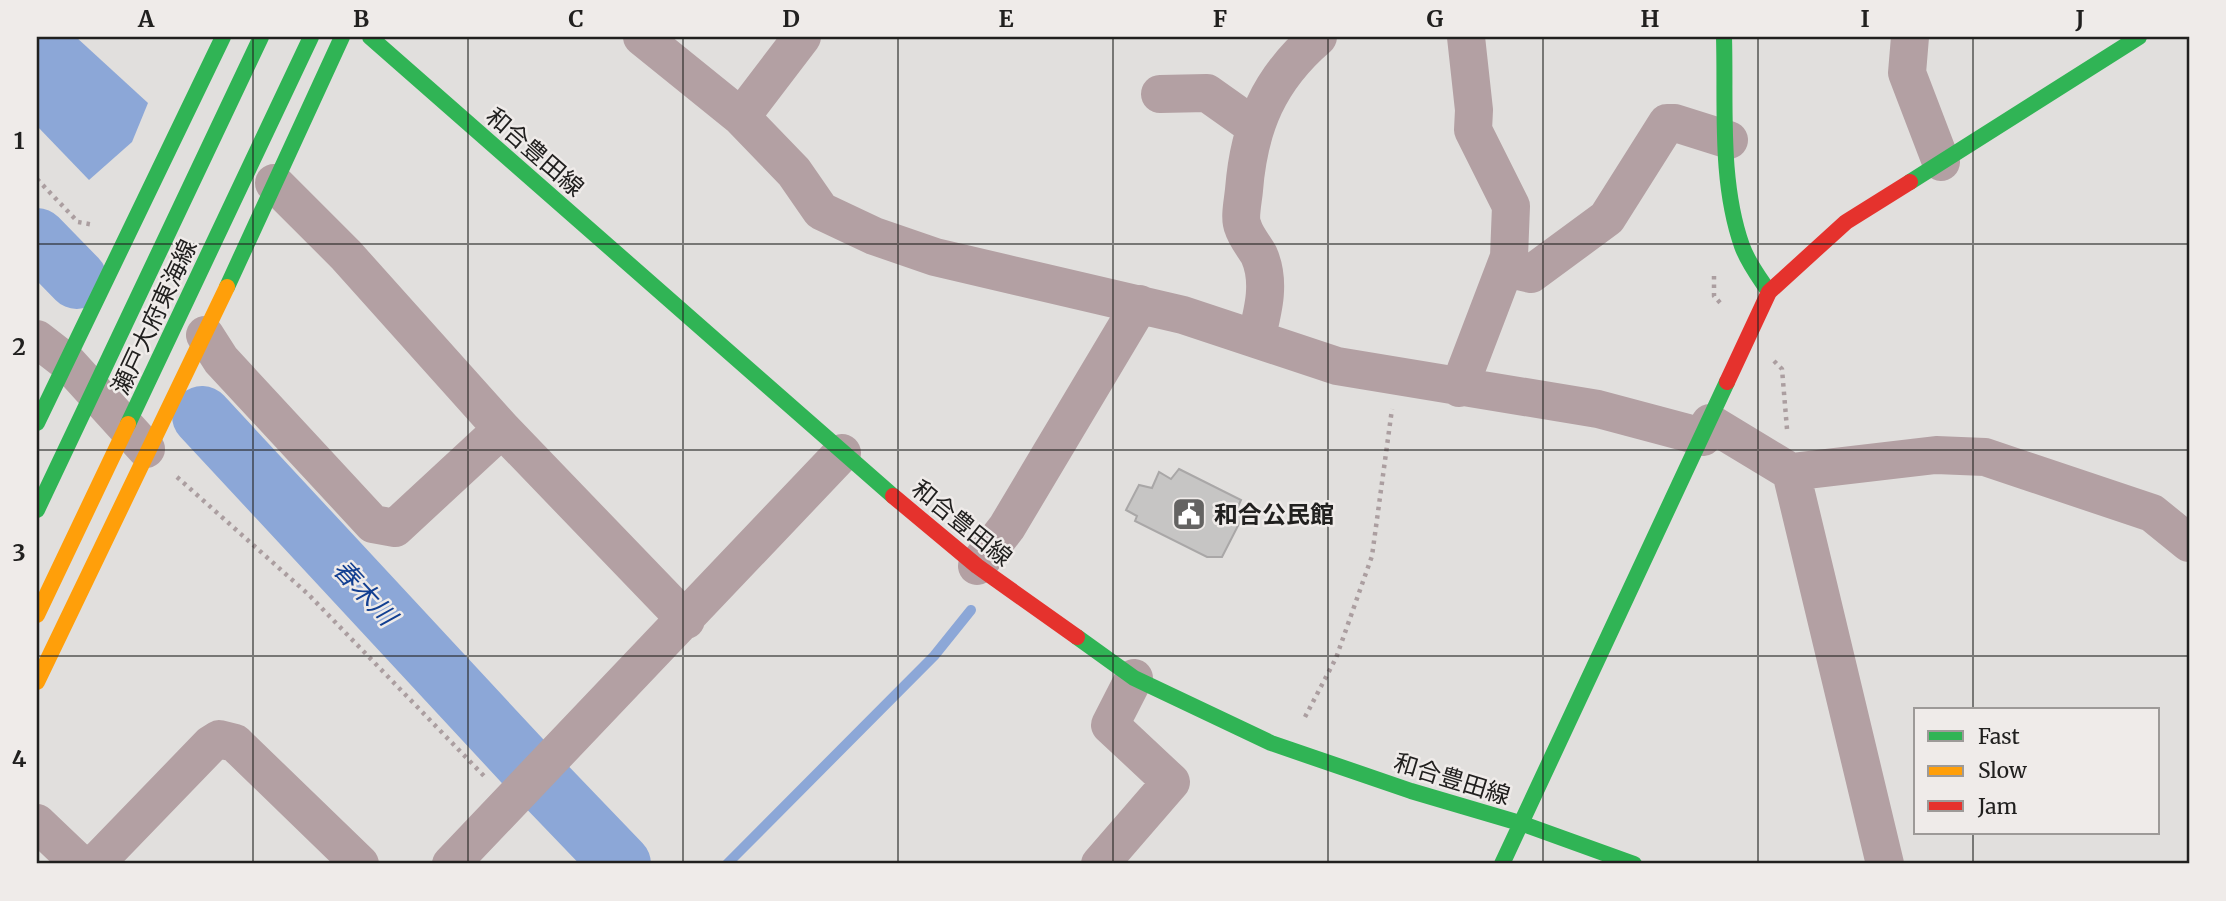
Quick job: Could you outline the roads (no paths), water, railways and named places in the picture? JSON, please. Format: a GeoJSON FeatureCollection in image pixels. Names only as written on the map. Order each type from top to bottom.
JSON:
{"type":"FeatureCollection","features":[{"type":"Feature","properties":{"kind":"main road"},"geometry":{"type":"LineString","coordinates":[[37,423],[223,37]]}},
{"type":"Feature","properties":{"kind":"main road","name":"瀬戸大府東海線"},"geometry":{"type":"LineString","coordinates":[[37,510],[261,37]]}},
{"type":"Feature","properties":{"kind":"main road","name":"瀬戸大府東海線"},"geometry":{"type":"LineString","coordinates":[[37,615],[311,37]]}},
{"type":"Feature","properties":{"kind":"main road"},"geometry":{"type":"LineString","coordinates":[[37,682],[205,335],[342,37]]}},
{"type":"Feature","properties":{"kind":"main road","name":"和合豊田線"},"geometry":{"type":"LineString","coordinates":[[370,37],[842,453],[977,566],[1134,678],[1289,749],[1411,791],[1522,824],[1634,864]]}},
{"type":"Feature","properties":{"kind":"main road"},"geometry":{"type":"LineString","coordinates":[[1724,37],[1732,196],[1739,236],[1750,265],[1769,292]]}},
{"type":"Feature","properties":{"kind":"main road"},"geometry":{"type":"LineString","coordinates":[[1502,864],[1769,292],[1846,222],[2139,37]]}},
{"type":"Feature","properties":{"kind":"street"},"geometry":{"type":"LineString","coordinates":[[642,37],[741,117],[794,172],[821,211],[874,236],[935,257],[1140,304],[1337,366],[1598,409],[1706,430],[1791,472],[1936,455],[1985,457],[2152,513],[2189,543]]}},
{"type":"Feature","properties":{"kind":"street"},"geometry":{"type":"LineString","coordinates":[[741,117],[802,37]]}},
{"type":"Feature","properties":{"kind":"street"},"geometry":{"type":"LineString","coordinates":[[1256,339],[1265,301],[1265,273],[1259,256],[1241,225],[1246,163],[1258,114],[1297,55],[1318,37]]}},
{"type":"Feature","properties":{"kind":"street"},"geometry":{"type":"LineString","coordinates":[[1459,388],[1509,257],[1511,206],[1473,130],[1474,110],[1466,37]]}},
{"type":"Feature","properties":{"kind":"street"},"geometry":{"type":"LineString","coordinates":[[1910,37],[1908,73],[1941,162]]}},
{"type":"Feature","properties":{"kind":"street"},"geometry":{"type":"LineString","coordinates":[[1160,94],[1207,93],[1255,127]]}},
{"type":"Feature","properties":{"kind":"street"},"geometry":{"type":"LineString","coordinates":[[1505,268],[1531,274],[1607,218],[1667,123],[1675,123],[1729,140]]}},
{"type":"Feature","properties":{"kind":"street"},"geometry":{"type":"LineString","coordinates":[[274,183],[346,255],[502,429],[686,620]]}},
{"type":"Feature","properties":{"kind":"street"},"geometry":{"type":"LineString","coordinates":[[977,566],[1007,527],[1140,304]]}},
{"type":"Feature","properties":{"kind":"street"},"geometry":{"type":"LineString","coordinates":[[205,335],[221,360],[373,524],[395,528],[502,429]]}},
{"type":"Feature","properties":{"kind":"street"},"geometry":{"type":"LineString","coordinates":[[37,339],[68,363],[148,450]]}},
{"type":"Feature","properties":{"kind":"street"},"geometry":{"type":"LineString","coordinates":[[451,864],[842,453]]}},
{"type":"Feature","properties":{"kind":"street"},"geometry":{"type":"LineString","coordinates":[[1791,472],[1885,864]]}},
{"type":"Feature","properties":{"kind":"street"},"geometry":{"type":"LineString","coordinates":[[1100,864],[1171,782],[1110,725],[1134,678]]}},
{"type":"Feature","properties":{"kind":"street"},"geometry":{"type":"LineString","coordinates":[[95,864],[211,744],[219,739],[235,743],[360,864]]}},
{"type":"Feature","properties":{"kind":"street"},"geometry":{"type":"LineString","coordinates":[[37,823],[80,864]]}},
{"type":"Feature","properties":{"kind":"water"},"geometry":{"type":"Polygon","coordinates":[[[37,37],[76,37],[148,103],[132,142],[89,180],[37,126],[37,37]]]}},
{"type":"Feature","properties":{"kind":"waterway","name":"春木川"},"geometry":{"type":"LineString","coordinates":[[37,238],[77,279]]}},
{"type":"Feature","properties":{"kind":"waterway","name":"春木川"},"geometry":{"type":"LineString","coordinates":[[202,416],[528,767]]}},
{"type":"Feature","properties":{"kind":"waterway"},"geometry":{"type":"LineString","coordinates":[[727,864],[934,656],[971,610]]}},
{"type":"Feature","properties":{"kind":"waterway","name":"春木川"},"geometry":{"type":"LineString","coordinates":[[548,788],[621,864]]}},
{"type":"Feature","properties":{"kind":"place","name":"和合公民館"},"geometry":{"type":"Point","coordinates":[1189,514]}}]}
